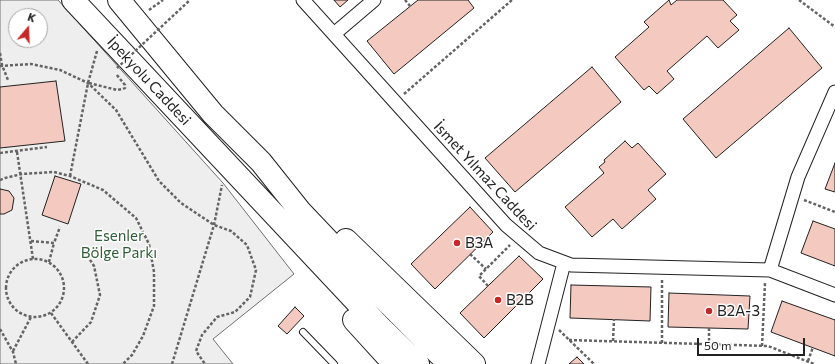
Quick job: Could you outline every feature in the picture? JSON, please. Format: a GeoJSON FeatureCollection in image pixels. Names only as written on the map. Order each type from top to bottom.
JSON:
{"type":"FeatureCollection","features":[{"type":"Feature","properties":{"kind":"highway","name":"İpekyolu Caddesi"},"geometry":{"type":"LineString","coordinates":[[73,0],[225,163]]}},
{"type":"Feature","properties":{"kind":"highway"},"geometry":{"type":"LineString","coordinates":[[81,0],[96,25]]}},
{"type":"Feature","properties":{"kind":"highway","name":"İpekyolu Caddesi"},"geometry":{"type":"LineString","coordinates":[[119,0],[213,114],[261,162]]}},
{"type":"Feature","properties":{"kind":"highway"},"geometry":{"type":"LineString","coordinates":[[261,162],[300,211],[374,290],[449,364]]}},
{"type":"Feature","properties":{"kind":"highway"},"geometry":{"type":"LineString","coordinates":[[261,162],[298,193],[474,364]]}},
{"type":"Feature","properties":{"kind":"highway"},"geometry":{"type":"LineString","coordinates":[[225,163],[287,243],[394,364]]}},
{"type":"Feature","properties":{"kind":"highway"},"geometry":{"type":"LineString","coordinates":[[225,163],[381,328],[418,364]]}},
{"type":"Feature","properties":{"kind":"street","name":"İsmet Yılmaz Caddesi"},"geometry":{"type":"LineString","coordinates":[[303,0],[506,225],[539,253],[564,263],[767,270],[835,295]]}},
{"type":"Feature","properties":{"kind":"street"},"geometry":{"type":"LineString","coordinates":[[334,34],[374,0]]}},
{"type":"Feature","properties":{"kind":"street"},"geometry":{"type":"LineString","coordinates":[[767,270],[798,177],[835,92]]}},
{"type":"Feature","properties":{"kind":"street"},"geometry":{"type":"LineString","coordinates":[[538,364],[564,263]]}},
{"type":"Feature","properties":{"kind":"lane"},"geometry":{"type":"LineString","coordinates":[[303,332],[334,364]]}},
{"type":"Feature","properties":{"kind":"path"},"geometry":{"type":"LineString","coordinates":[[117,68],[190,0]]}},
{"type":"Feature","properties":{"kind":"path"},"geometry":{"type":"LineString","coordinates":[[405,0],[410,6]]}},
{"type":"Feature","properties":{"kind":"path"},"geometry":{"type":"LineString","coordinates":[[395,102],[512,0]]}},
{"type":"Feature","properties":{"kind":"path"},"geometry":{"type":"LineString","coordinates":[[800,0],[835,27]]}},
{"type":"Feature","properties":{"kind":"path"},"geometry":{"type":"LineString","coordinates":[[0,52],[1,66],[8,80]]}},
{"type":"Feature","properties":{"kind":"path"},"geometry":{"type":"LineString","coordinates":[[70,176],[88,83],[96,54]]}},
{"type":"Feature","properties":{"kind":"path"},"geometry":{"type":"LineString","coordinates":[[1,66],[31,64],[60,70],[88,83],[118,90],[125,88],[125,84],[111,69]]}},
{"type":"Feature","properties":{"kind":"path"},"geometry":{"type":"LineString","coordinates":[[88,83],[116,110],[159,181],[181,203],[214,225],[231,231],[247,245],[256,270],[250,297],[235,312],[217,318],[202,335],[196,351],[205,364]]}},
{"type":"Feature","properties":{"kind":"path"},"geometry":{"type":"LineString","coordinates":[[0,153],[47,147]]}},
{"type":"Feature","properties":{"kind":"path"},"geometry":{"type":"LineString","coordinates":[[17,152],[22,174],[33,259]]}},
{"type":"Feature","properties":{"kind":"path"},"geometry":{"type":"LineString","coordinates":[[172,364],[214,225],[225,163]]}},
{"type":"Feature","properties":{"kind":"path"},"geometry":{"type":"LineString","coordinates":[[0,180],[22,174],[54,172],[70,176],[103,190],[136,218],[149,244],[154,272],[154,306],[143,336],[132,355],[123,364]]}},
{"type":"Feature","properties":{"kind":"path"},"geometry":{"type":"LineString","coordinates":[[792,195],[835,212]]}},
{"type":"Feature","properties":{"kind":"path"},"geometry":{"type":"LineString","coordinates":[[49,262],[60,227]]}},
{"type":"Feature","properties":{"kind":"path"},"geometry":{"type":"LineString","coordinates":[[488,286],[479,276],[518,236]]}},
{"type":"Feature","properties":{"kind":"path"},"geometry":{"type":"LineString","coordinates":[[30,241],[54,243]]}},
{"type":"Feature","properties":{"kind":"path"},"geometry":{"type":"LineString","coordinates":[[72,342],[91,322],[100,295],[94,266],[83,249]]}},
{"type":"Feature","properties":{"kind":"path"},"geometry":{"type":"LineString","coordinates":[[470,254],[486,269]]}},
{"type":"Feature","properties":{"kind":"path"},"geometry":{"type":"LineString","coordinates":[[33,259],[42,259],[49,262],[57,269],[65,287],[63,298],[58,306],[51,313],[41,317],[31,317],[21,314],[13,308],[8,300],[6,290],[10,272],[16,265],[33,259]]}},
{"type":"Feature","properties":{"kind":"path"},"geometry":{"type":"LineString","coordinates":[[662,267],[662,343]]}},
{"type":"Feature","properties":{"kind":"path"},"geometry":{"type":"LineString","coordinates":[[762,346],[767,270]]}},
{"type":"Feature","properties":{"kind":"path"},"geometry":{"type":"LineString","coordinates":[[51,313],[88,364]]}},
{"type":"Feature","properties":{"kind":"path"},"geometry":{"type":"LineString","coordinates":[[13,352],[31,317]]}},
{"type":"Feature","properties":{"kind":"path"},"geometry":{"type":"LineString","coordinates":[[613,341],[614,319]]}},
{"type":"Feature","properties":{"kind":"path"},"geometry":{"type":"LineString","coordinates":[[549,320],[594,364]]}},
{"type":"Feature","properties":{"kind":"path"},"geometry":{"type":"LineString","coordinates":[[709,328],[709,344]]}},
{"type":"Feature","properties":{"kind":"path"},"geometry":{"type":"LineString","coordinates":[[0,329],[13,352],[16,364]]}},
{"type":"Feature","properties":{"kind":"path"},"geometry":{"type":"LineString","coordinates":[[569,340],[768,346],[814,364]]}},
{"type":"Feature","properties":{"kind":"path"},"geometry":{"type":"LineString","coordinates":[[808,361],[813,347]]}},
{"type":"Feature","properties":{"kind":"green space","name":"Esenler Bölge Parkı"},"geometry":{"type":"Polygon","coordinates":[[[0,0],[58,0],[223,183],[294,274],[213,339],[233,364],[0,364],[0,0]]]}},
{"type":"Feature","properties":{"kind":"building"},"geometry":{"type":"Polygon","coordinates":[[[334,0],[348,0],[340,7],[334,0]]]}},
{"type":"Feature","properties":{"kind":"building"},"geometry":{"type":"Polygon","coordinates":[[[418,0],[468,0],[474,8],[394,74],[367,41],[418,0]]]}},
{"type":"Feature","properties":{"kind":"building"},"geometry":{"type":"Polygon","coordinates":[[[669,0],[671,5],[677,0],[723,0],[737,15],[730,21],[739,30],[718,48],[707,36],[667,71],[674,79],[657,94],[649,86],[644,90],[615,57],[649,27],[644,22],[669,0]]]}},
{"type":"Feature","properties":{"kind":"building"},"geometry":{"type":"Polygon","coordinates":[[[789,28],[822,68],[716,158],[683,119],[789,28]]]}},
{"type":"Feature","properties":{"kind":"building"},"geometry":{"type":"Polygon","coordinates":[[[592,67],[621,102],[515,192],[485,158],[592,67]]]}},
{"type":"Feature","properties":{"kind":"building"},"geometry":{"type":"Polygon","coordinates":[[[56,81],[65,141],[0,148],[0,87],[56,81]]]}},
{"type":"Feature","properties":{"kind":"building"},"geometry":{"type":"Polygon","coordinates":[[[625,141],[632,148],[638,143],[666,174],[648,190],[656,199],[622,229],[613,219],[592,237],[565,207],[604,173],[599,167],[605,162],[604,160],[625,141]]]}},
{"type":"Feature","properties":{"kind":"building"},"geometry":{"type":"Polygon","coordinates":[[[835,163],[835,192],[825,189],[835,163]]]}},
{"type":"Feature","properties":{"kind":"building"},"geometry":{"type":"Polygon","coordinates":[[[55,176],[81,184],[68,224],[42,215],[55,176]]]}},
{"type":"Feature","properties":{"kind":"building"},"geometry":{"type":"Polygon","coordinates":[[[0,189],[9,191],[14,198],[12,210],[4,214],[0,214],[0,189]]]}},
{"type":"Feature","properties":{"kind":"building","name":"B3A"},"geometry":{"type":"Polygon","coordinates":[[[470,207],[493,232],[435,289],[411,264],[470,207]]]}},
{"type":"Feature","properties":{"kind":"building"},"geometry":{"type":"Polygon","coordinates":[[[813,221],[835,229],[835,266],[801,253],[813,221]]]}},
{"type":"Feature","properties":{"kind":"building","name":"B2B"},"geometry":{"type":"Polygon","coordinates":[[[519,256],[543,279],[484,338],[460,313],[519,256]]]}},
{"type":"Feature","properties":{"kind":"building"},"geometry":{"type":"Polygon","coordinates":[[[571,285],[651,287],[650,321],[570,318],[571,285]]]}},
{"type":"Feature","properties":{"kind":"building","name":"B2A-3"},"geometry":{"type":"Polygon","coordinates":[[[669,293],[750,296],[748,329],[668,327],[669,293]]]}},
{"type":"Feature","properties":{"kind":"building"},"geometry":{"type":"Polygon","coordinates":[[[782,301],[835,320],[835,356],[771,332],[782,301]]]}},
{"type":"Feature","properties":{"kind":"building"},"geometry":{"type":"Polygon","coordinates":[[[295,307],[304,316],[287,334],[278,326],[295,307]]]}},
{"type":"Feature","properties":{"kind":"building"},"geometry":{"type":"Polygon","coordinates":[[[577,357],[584,364],[569,364],[577,357]]]}},
{"type":"Feature","properties":{"kind":"place","name":"B3A"},"geometry":{"type":"Point","coordinates":[457,243]}},
{"type":"Feature","properties":{"kind":"place","name":"B2B"},"geometry":{"type":"Point","coordinates":[498,300]}},
{"type":"Feature","properties":{"kind":"place","name":"B2A-3"},"geometry":{"type":"Point","coordinates":[709,311]}}]}
